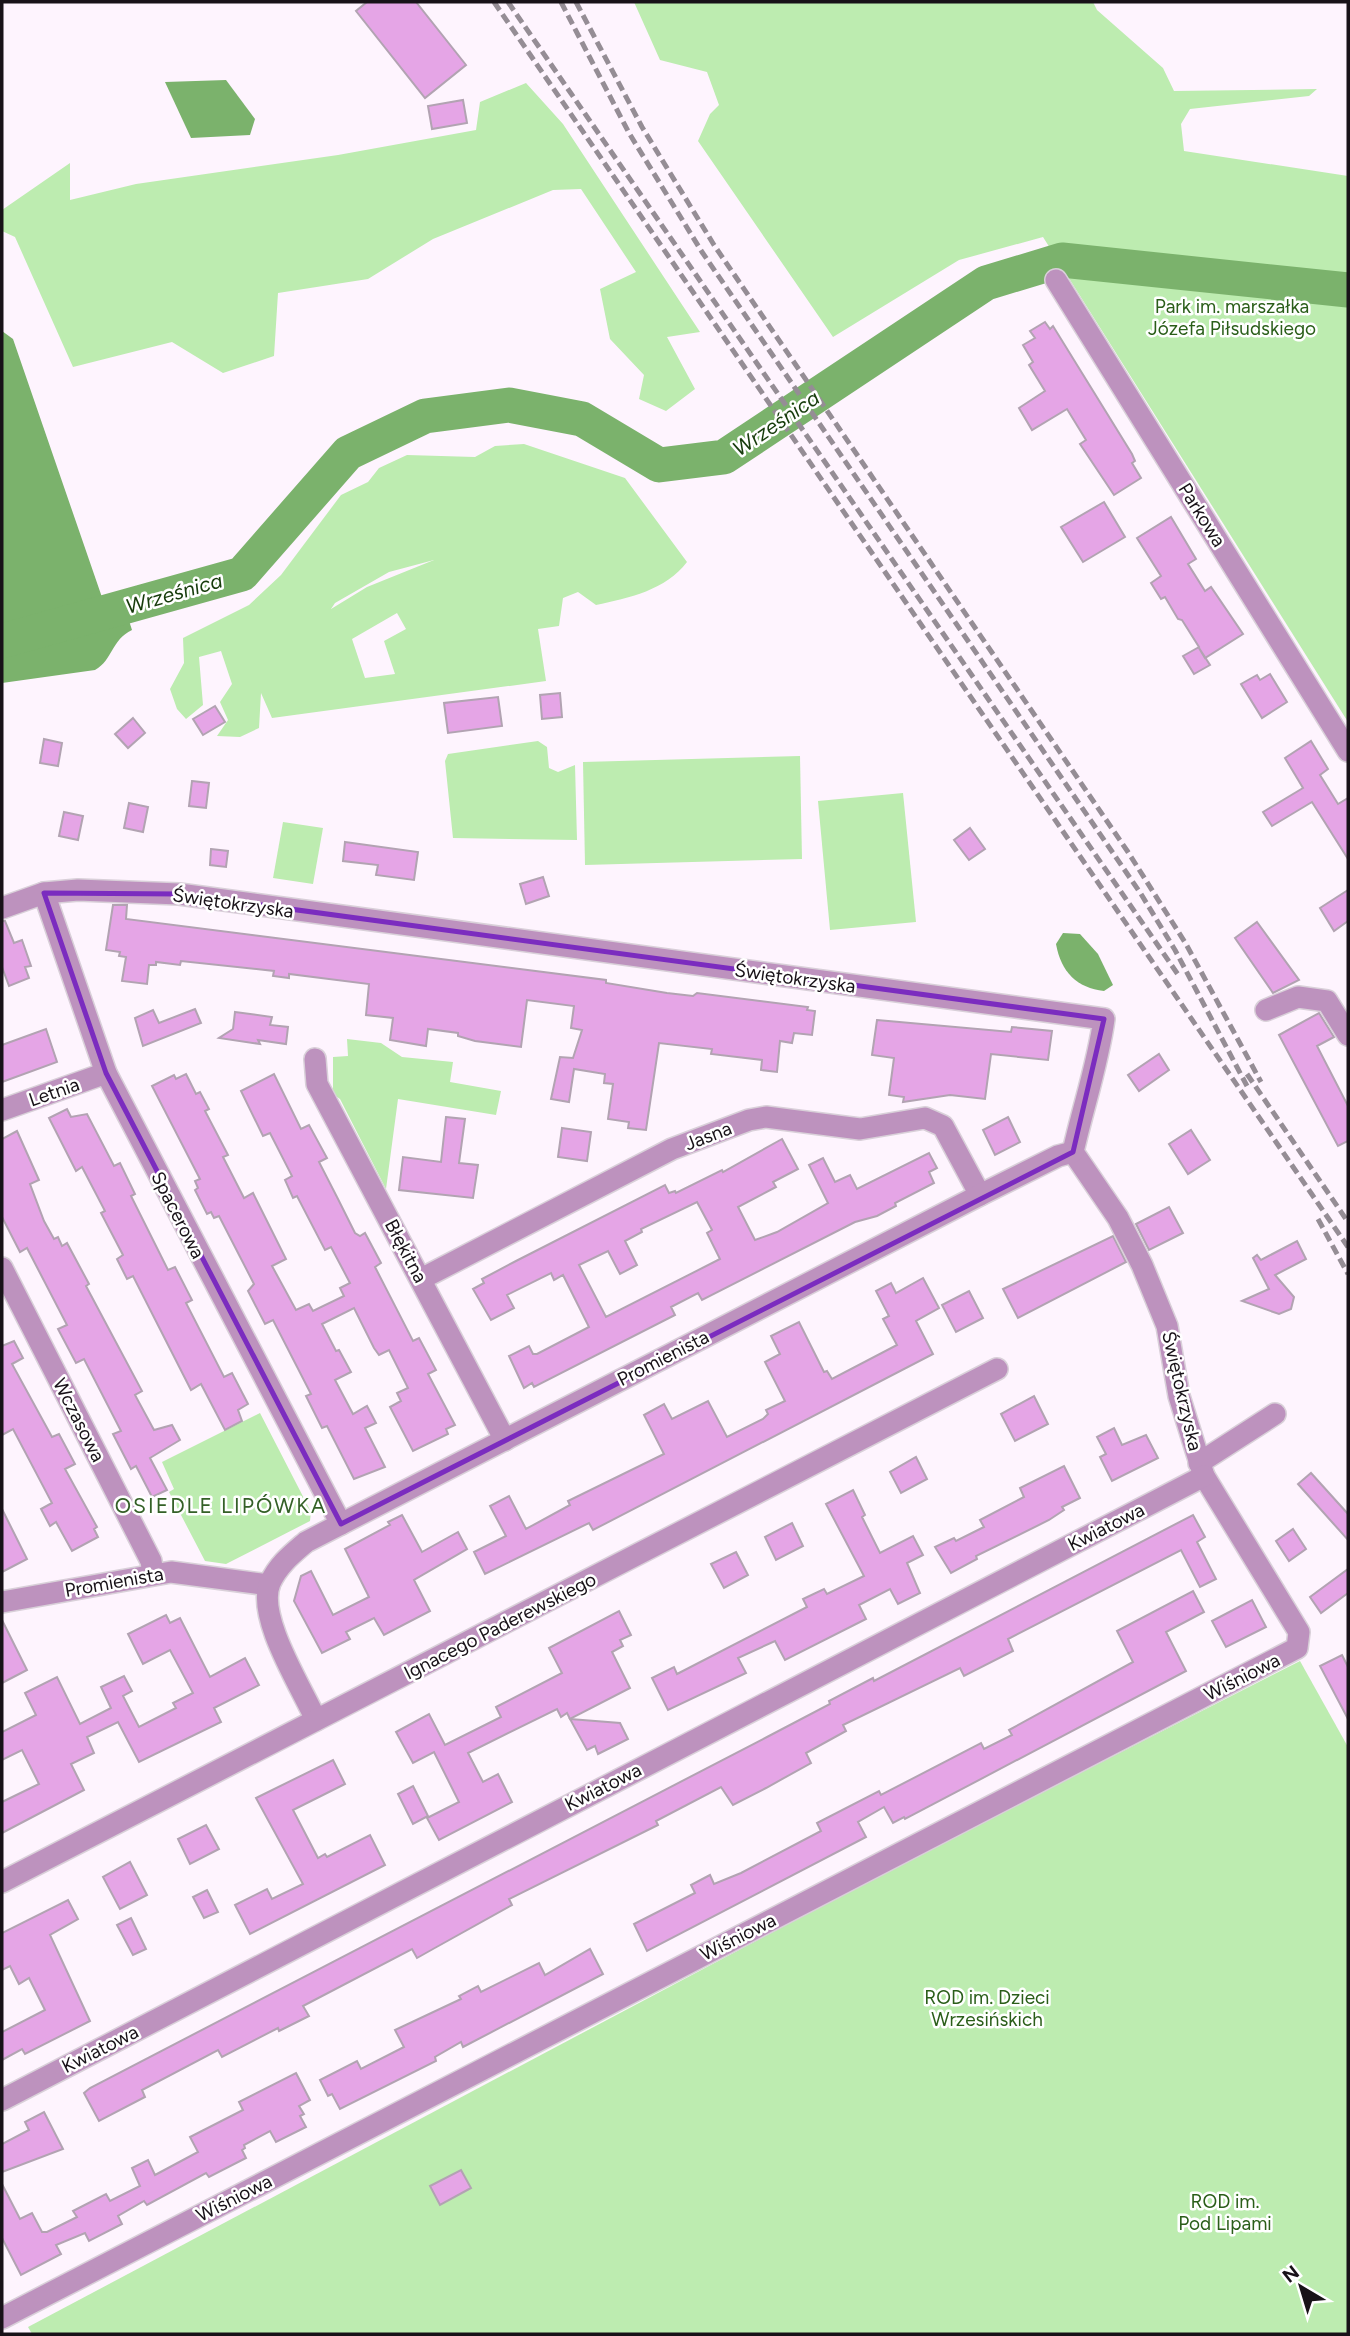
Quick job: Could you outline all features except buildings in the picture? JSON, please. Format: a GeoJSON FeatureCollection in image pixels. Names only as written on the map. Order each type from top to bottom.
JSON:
{"type":"FeatureCollection","features":[{"type":"Feature","properties":{"kind":"street","name":"Parkowa"},"geometry":{"type":"LineString","coordinates":[[1056,280],[1348,751]]}},
{"type":"Feature","properties":{"kind":"street","name":"Świętokrzyska"},"geometry":{"type":"LineString","coordinates":[[2,908],[44,893],[108,889],[179,894],[1104,1019],[1098,1065],[1084,1104],[1073,1152],[1118,1218],[1154,1293],[1167,1326],[1179,1396],[1202,1470]]}},
{"type":"Feature","properties":{"kind":"street","name":"Spacerowa"},"geometry":{"type":"LineString","coordinates":[[44,893],[106,1073],[341,1524]]}},
{"type":"Feature","properties":{"kind":"street"},"geometry":{"type":"LineString","coordinates":[[1266,1010],[1298,997],[1327,1001],[1348,1035]]}},
{"type":"Feature","properties":{"kind":"street","name":"Błękitna"},"geometry":{"type":"LineString","coordinates":[[315,1059],[317,1084],[505,1440]]}},
{"type":"Feature","properties":{"kind":"street","name":"Letnia"},"geometry":{"type":"LineString","coordinates":[[2,1110],[106,1073]]}},
{"type":"Feature","properties":{"kind":"street","name":"Jasna"},"geometry":{"type":"LineString","coordinates":[[421,1279],[672,1149],[766,1117],[860,1129],[915,1118],[934,1121],[943,1126],[980,1195]]}},
{"type":"Feature","properties":{"kind":"street","name":"Promienista"},"geometry":{"type":"LineString","coordinates":[[2,1602],[153,1574],[198,1574],[269,1585],[281,1563],[306,1542],[980,1195],[1058,1156],[1073,1152]]}},
{"type":"Feature","properties":{"kind":"street","name":"Wczasowa"},"geometry":{"type":"LineString","coordinates":[[2,1268],[151,1561],[153,1574]]}},
{"type":"Feature","properties":{"kind":"street","name":"Ignacego Paderewskiego"},"geometry":{"type":"LineString","coordinates":[[2,1882],[997,1369]]}},
{"type":"Feature","properties":{"kind":"street","name":"Kwiatowa"},"geometry":{"type":"LineString","coordinates":[[2,2100],[1202,1470],[1275,1414]]}},
{"type":"Feature","properties":{"kind":"street","name":"Wiśniowa"},"geometry":{"type":"LineString","coordinates":[[2,2317],[1297,1648],[1299,1632],[1202,1470]]}},
{"type":"Feature","properties":{"kind":"street"},"geometry":{"type":"LineString","coordinates":[[269,1585],[268,1606],[274,1629],[316,1720]]}},
{"type":"Feature","properties":{"kind":"street"},"geometry":{"type":"LineString","coordinates":[[2,2317],[11,2334]]}},
{"type":"Feature","properties":{"kind":"highlighted area"},"geometry":{"type":"Polygon","coordinates":[[[44,893],[179,894],[1104,1019],[1073,1152],[341,1524],[106,1073],[44,893]]]}},
{"type":"Feature","properties":{"kind":"green space","name":"Park im. marszałka Józefa Piłsudskiego"},"geometry":{"type":"Polygon","coordinates":[[[634,2],[1093,2],[1097,10],[1163,68],[1174,91],[1317,89],[1309,96],[1190,109],[1181,124],[1184,151],[1348,176],[1348,722],[1043,237],[959,260],[833,337],[698,141],[710,114],[719,105],[707,72],[660,60],[634,2]]]}},
{"type":"Feature","properties":{"kind":"green space"},"geometry":{"type":"Polygon","coordinates":[[[526,83],[563,124],[700,332],[667,337],[695,389],[666,411],[639,399],[644,375],[610,339],[600,289],[636,272],[581,189],[553,190],[433,239],[368,279],[278,293],[274,356],[223,373],[172,342],[73,367],[15,237],[2,231],[2,210],[70,163],[70,200],[136,184],[338,155],[476,130],[480,102],[526,83]]]}},
{"type":"Feature","properties":{"kind":"green space"},"geometry":{"type":"Polygon","coordinates":[[[524,444],[625,478],[687,562],[669,580],[634,596],[596,605],[578,592],[563,598],[559,626],[538,629],[546,681],[272,718],[261,693],[259,728],[240,737],[217,736],[228,720],[220,702],[232,684],[221,651],[199,657],[203,705],[186,719],[177,709],[170,689],[184,663],[183,638],[249,605],[281,575],[341,495],[368,482],[379,468],[407,455],[475,457],[495,446],[524,444]],[[434,560],[389,572],[335,603],[331,609],[367,587],[434,560]],[[397,613],[352,639],[365,678],[395,674],[384,641],[406,629],[397,613]]]}},
{"type":"Feature","properties":{"kind":"green space"},"geometry":{"type":"Polygon","coordinates":[[[538,741],[547,747],[549,768],[558,772],[575,765],[577,840],[453,838],[445,761],[448,754],[538,741]]]}},
{"type":"Feature","properties":{"kind":"green space"},"geometry":{"type":"Polygon","coordinates":[[[800,756],[802,859],[585,865],[583,762],[800,756]]]}},
{"type":"Feature","properties":{"kind":"green space"},"geometry":{"type":"Polygon","coordinates":[[[903,793],[916,922],[830,930],[818,801],[903,793]]]}},
{"type":"Feature","properties":{"kind":"green space"},"geometry":{"type":"Polygon","coordinates":[[[283,822],[323,828],[313,884],[273,878],[283,822]]]}},
{"type":"Feature","properties":{"kind":"green space"},"geometry":{"type":"Polygon","coordinates":[[[347,1039],[381,1043],[402,1057],[453,1062],[450,1082],[501,1091],[496,1115],[398,1099],[386,1189],[340,1099],[333,1094],[333,1057],[348,1056],[347,1039]]]}},
{"type":"Feature","properties":{"kind":"green space"},"geometry":{"type":"Polygon","coordinates":[[[260,1413],[311,1512],[310,1521],[226,1564],[205,1561],[169,1492],[174,1489],[162,1462],[260,1413]]]}},
{"type":"Feature","properties":{"kind":"green space","name":"ROD im. Dzieci Wrzesińskich"},"geometry":{"type":"Polygon","coordinates":[[[1300,1661],[1348,1747],[1348,2334],[32,2334],[28,2327],[901,1864],[1300,1661]]]}},
{"type":"Feature","properties":{"kind":"shaded area"},"geometry":{"type":"Polygon","coordinates":[[[226,80],[255,119],[250,135],[191,138],[165,82],[226,80]]]}},
{"type":"Feature","properties":{"kind":"shaded area"},"geometry":{"type":"Polygon","coordinates":[[[2,331],[13,339],[105,606],[124,605],[132,630],[120,639],[101,666],[95,670],[2,683],[2,331]]]}},
{"type":"Feature","properties":{"kind":"shaded area"},"geometry":{"type":"Polygon","coordinates":[[[1063,933],[1080,934],[1098,954],[1113,985],[1104,991],[1086,986],[1072,977],[1058,954],[1056,944],[1063,933]]]}},
{"type":"Feature","properties":{"kind":"waterway","name":"Wrześnica"},"geometry":{"type":"LineString","coordinates":[[2,641],[242,574],[348,453],[425,416],[509,405],[582,419],[659,465],[724,457],[986,283],[1062,260],[1348,290]]}},
{"type":"Feature","properties":{"kind":"railway"},"geometry":{"type":"LineString","coordinates":[[494,2],[1348,1247]]}},
{"type":"Feature","properties":{"kind":"railway"},"geometry":{"type":"LineString","coordinates":[[508,2],[1179,976]]}},
{"type":"Feature","properties":{"kind":"railway"},"geometry":{"type":"LineString","coordinates":[[561,2],[629,133],[702,252],[1141,894],[1175,950],[1247,1086]]}},
{"type":"Feature","properties":{"kind":"railway"},"geometry":{"type":"LineString","coordinates":[[576,2],[642,127],[714,245],[1128,852],[1186,944],[1261,1082]]}},
{"type":"Feature","properties":{"kind":"railway"},"geometry":{"type":"LineString","coordinates":[[1247,1074],[1348,1222]]}},
{"type":"Feature","properties":{"kind":"railway"},"geometry":{"type":"LineString","coordinates":[[1318,1219],[1348,1274]]}},
{"type":"Feature","properties":{"kind":"district","name":"OSIEDLE LIPÓWKA"},"geometry":{"type":"Point","coordinates":[221,1505]}},
{"type":"Feature","properties":{"kind":"park label","name":"ROD im. Pod Lipami"},"geometry":{"type":"Point","coordinates":[1225,2212]}}]}
